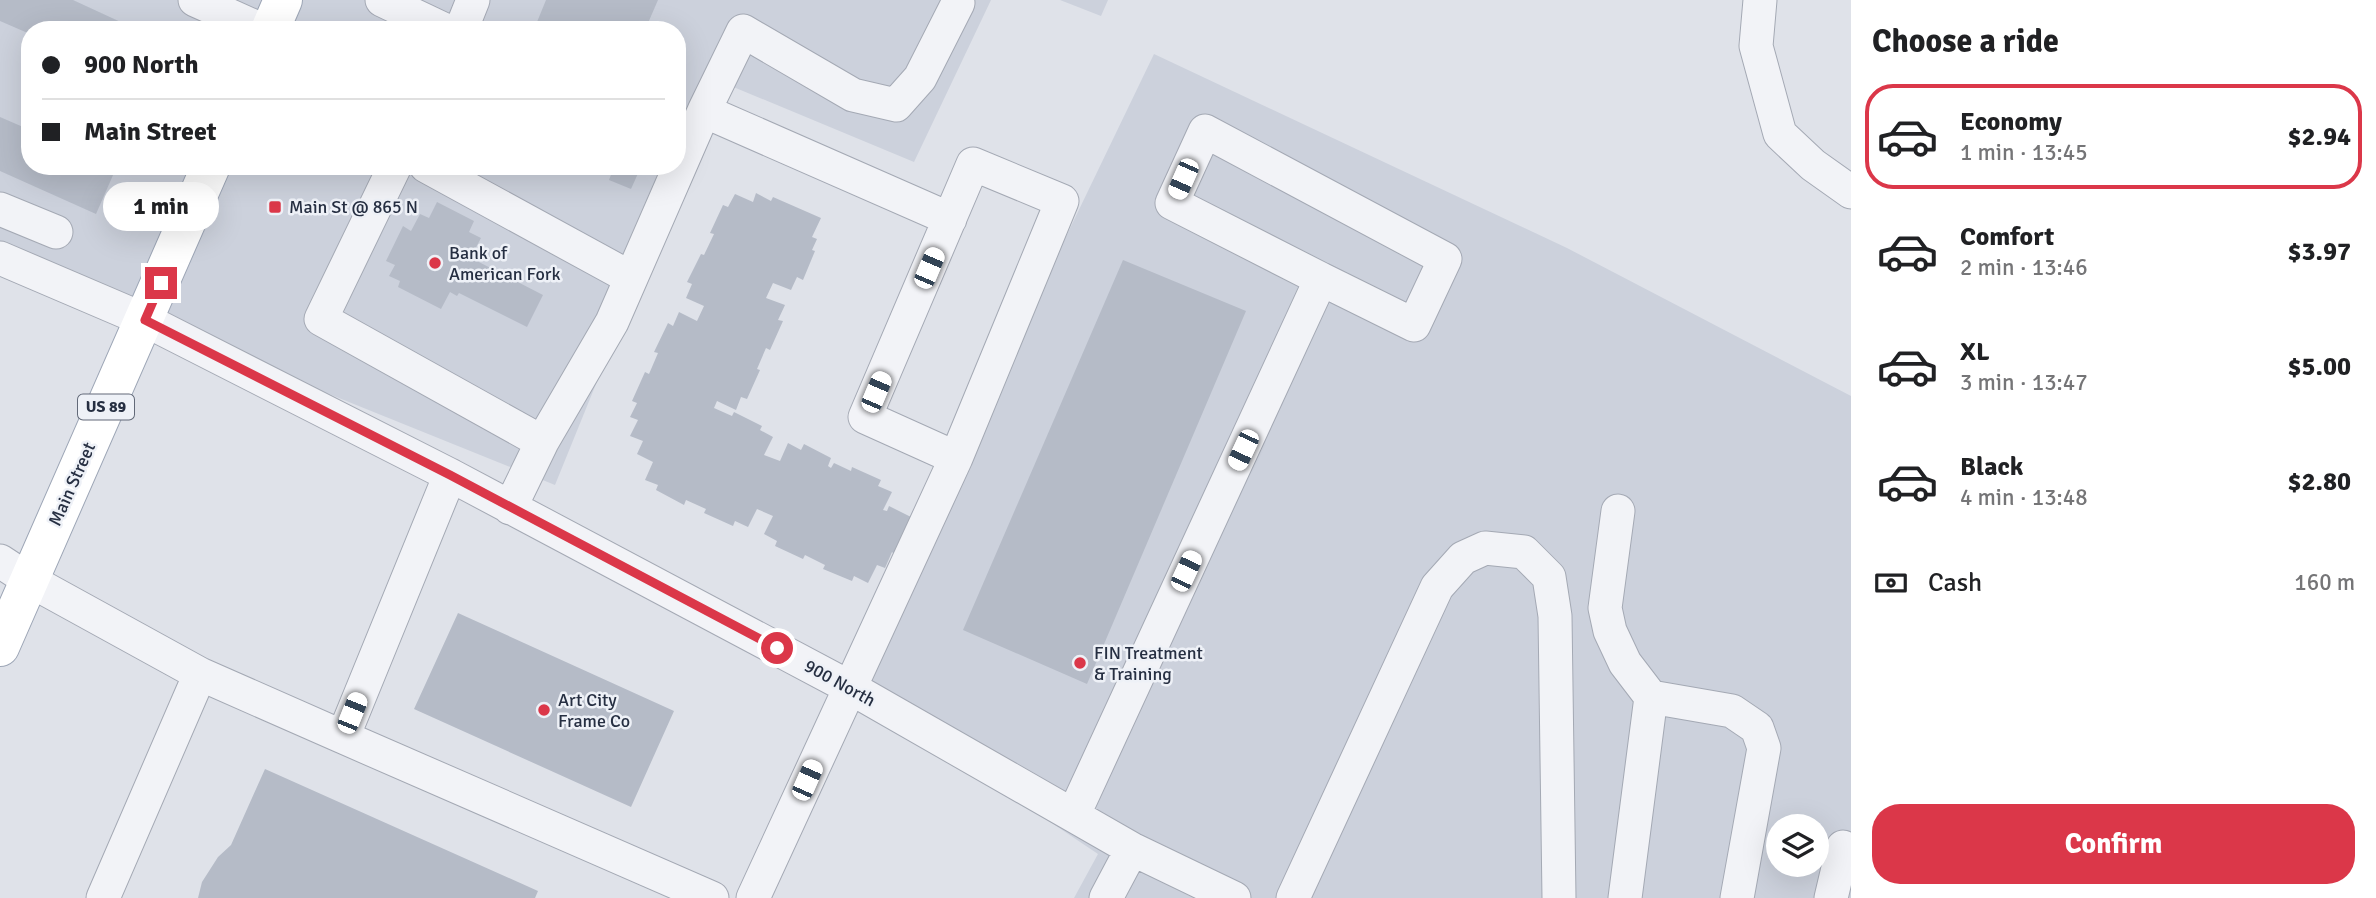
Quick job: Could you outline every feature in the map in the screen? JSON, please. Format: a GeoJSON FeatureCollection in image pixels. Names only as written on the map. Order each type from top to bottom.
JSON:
{"type":"FeatureCollection","features":[{"type":"Feature","properties":{"kind":"main road"},"geometry":{"type":"LineString","coordinates":[[274,21],[283,0]]}},
{"type":"Feature","properties":{"kind":"main road","name":"Main Street"},"geometry":{"type":"LineString","coordinates":[[0,647],[15,570],[145,320],[207,175]]}},
{"type":"Feature","properties":{"kind":"street"},"geometry":{"type":"LineString","coordinates":[[195,0],[242,21]]}},
{"type":"Feature","properties":{"kind":"street"},"geometry":{"type":"LineString","coordinates":[[382,0],[426,21]]}},
{"type":"Feature","properties":{"kind":"street"},"geometry":{"type":"LineString","coordinates":[[465,21],[473,0]]}},
{"type":"Feature","properties":{"kind":"street"},"geometry":{"type":"LineString","coordinates":[[1760,0],[1756,46],[1780,134],[1813,165],[1851,192]]}},
{"type":"Feature","properties":{"kind":"street"},"geometry":{"type":"LineString","coordinates":[[686,152],[743,31],[853,94],[896,105],[920,78],[958,3]]}},
{"type":"Feature","properties":{"kind":"street"},"geometry":{"type":"LineString","coordinates":[[704,111],[950,219]]}},
{"type":"Feature","properties":{"kind":"street"},"geometry":{"type":"LineString","coordinates":[[1205,131],[1445,259],[1414,325],[1321,279],[1172,203],[1205,131]]}},
{"type":"Feature","properties":{"kind":"street"},"geometry":{"type":"LineString","coordinates":[[753,898],[956,458],[1062,201],[974,164],[865,417],[956,458]]}},
{"type":"Feature","properties":{"kind":"street"},"geometry":{"type":"LineString","coordinates":[[391,175],[320,319],[542,442]]}},
{"type":"Feature","properties":{"kind":"street"},"geometry":{"type":"LineString","coordinates":[[442,175],[631,278]]}},
{"type":"Feature","properties":{"kind":"street"},"geometry":{"type":"LineString","coordinates":[[510,508],[542,442],[612,322],[676,175]]}},
{"type":"Feature","properties":{"kind":"street"},"geometry":{"type":"LineString","coordinates":[[0,209],[56,232]]}},
{"type":"Feature","properties":{"kind":"street","name":"900 North"},"geometry":{"type":"LineString","coordinates":[[0,258],[145,320],[450,475],[849,687],[1132,849],[1234,898]]}},
{"type":"Feature","properties":{"kind":"street"},"geometry":{"type":"LineString","coordinates":[[1074,814],[1321,279]]}},
{"type":"Feature","properties":{"kind":"street"},"geometry":{"type":"LineString","coordinates":[[342,737],[450,475]]}},
{"type":"Feature","properties":{"kind":"street"},"geometry":{"type":"LineString","coordinates":[[1618,511],[1605,608],[1609,631],[1625,663],[1651,697],[1732,711],[1757,728],[1764,748],[1737,898]]}},
{"type":"Feature","properties":{"kind":"street"},"geometry":{"type":"LineString","coordinates":[[1293,898],[1437,587],[1463,558],[1485,548],[1524,552],[1549,577],[1555,616],[1559,898]]}},
{"type":"Feature","properties":{"kind":"street"},"geometry":{"type":"LineString","coordinates":[[15,570],[200,674],[712,898]]}},
{"type":"Feature","properties":{"kind":"street"},"geometry":{"type":"LineString","coordinates":[[103,898],[200,674]]}},
{"type":"Feature","properties":{"kind":"street"},"geometry":{"type":"LineString","coordinates":[[1625,898],[1651,697]]}},
{"type":"Feature","properties":{"kind":"street"},"geometry":{"type":"LineString","coordinates":[[1831,898],[1843,847]]}},
{"type":"Feature","properties":{"kind":"street"},"geometry":{"type":"LineString","coordinates":[[1105,898],[1132,849]]}},
{"type":"Feature","properties":{"kind":"shaded area"},"geometry":{"type":"Polygon","coordinates":[[[0,0],[991,0],[914,162],[719,81],[686,162],[686,21],[21,21],[21,175],[681,175],[555,485],[145,320],[0,254],[0,0]]]}},
{"type":"Feature","properties":{"kind":"shaded area"},"geometry":{"type":"Polygon","coordinates":[[[1060,0],[1108,0],[1101,16],[1060,0]]]}},
{"type":"Feature","properties":{"kind":"shaded area"},"geometry":{"type":"Polygon","coordinates":[[[1154,54],[1567,248],[1851,396],[1851,898],[1074,898],[1098,854],[849,687],[1154,54]]]}},
{"type":"Feature","properties":{"kind":"building"},"geometry":{"type":"Polygon","coordinates":[[[0,0],[73,0],[118,21],[21,21],[21,30],[0,21],[0,0]]]}},
{"type":"Feature","properties":{"kind":"building"},"geometry":{"type":"Polygon","coordinates":[[[546,0],[658,0],[649,21],[537,21],[546,0]]]}},
{"type":"Feature","properties":{"kind":"building"},"geometry":{"type":"Polygon","coordinates":[[[0,117],[21,126],[21,175],[113,175],[96,214],[0,171],[0,117]]]}},
{"type":"Feature","properties":{"kind":"building"},"geometry":{"type":"Polygon","coordinates":[[[611,175],[637,175],[631,189],[609,180],[611,175]]]}},
{"type":"Feature","properties":{"kind":"building"},"geometry":{"type":"Polygon","coordinates":[[[756,193],[771,201],[773,197],[821,218],[812,237],[817,239],[812,250],[815,251],[803,280],[797,277],[791,290],[773,283],[766,298],[785,305],[778,320],[783,321],[770,350],[766,348],[747,399],[741,397],[736,410],[717,401],[714,408],[732,416],[734,412],[762,426],[760,430],[773,437],[764,455],[780,461],[788,443],[801,450],[804,444],[831,458],[828,466],[831,468],[834,463],[851,471],[852,467],[881,480],[878,486],[892,492],[883,510],[887,511],[889,506],[911,517],[885,568],[877,565],[868,583],[854,576],[852,581],[823,569],[825,565],[805,555],[803,559],[775,546],[777,541],[764,534],[773,516],[757,509],[748,527],[735,521],[733,526],[704,513],[706,509],[686,500],[684,505],[656,490],[658,485],[645,480],[653,462],[637,454],[643,441],[630,436],[638,420],[630,417],[637,403],[632,401],[645,372],[649,374],[658,353],[654,352],[668,323],[673,326],[679,312],[697,321],[704,306],[686,298],[692,284],[687,282],[714,234],[710,233],[723,205],[728,207],[735,194],[753,202],[756,193]]]}},
{"type":"Feature","properties":{"kind":"building","name":"Bank of American Fork"},"geometry":{"type":"Polygon","coordinates":[[[437,202],[474,221],[469,232],[481,238],[473,253],[478,256],[475,260],[543,295],[527,327],[459,293],[457,296],[450,292],[441,309],[398,287],[400,281],[389,276],[395,265],[386,261],[403,226],[411,231],[420,214],[429,218],[437,202]]]}},
{"type":"Feature","properties":{"kind":"building"},"geometry":{"type":"Polygon","coordinates":[[[1123,260],[1246,311],[1087,684],[963,630],[1123,260]]]}},
{"type":"Feature","properties":{"kind":"building","name":"Art City Frame Co"},"geometry":{"type":"Polygon","coordinates":[[[458,613],[674,711],[631,807],[414,709],[458,613]]]}},
{"type":"Feature","properties":{"kind":"building"},"geometry":{"type":"Polygon","coordinates":[[[265,769],[538,891],[535,898],[198,898],[202,882],[218,857],[231,845],[265,769]]]}},
{"type":"Feature","properties":{"kind":"place","name":"Main St @ 865 N"},"geometry":{"type":"Point","coordinates":[275,207]}},
{"type":"Feature","properties":{"kind":"place","name":"Bank of American Fork"},"geometry":{"type":"Point","coordinates":[435,263]}},
{"type":"Feature","properties":{"kind":"place","name":"FIN Treatment & Training"},"geometry":{"type":"Point","coordinates":[1080,663]}},
{"type":"Feature","properties":{"kind":"place","name":"Art City Frame Co"},"geometry":{"type":"Point","coordinates":[544,710]}},
{"type":"Feature","properties":{"kind":"route"},"geometry":{"type":"LineString","coordinates":[[161,283],[145,320],[450,475],[777,648]]}}]}
